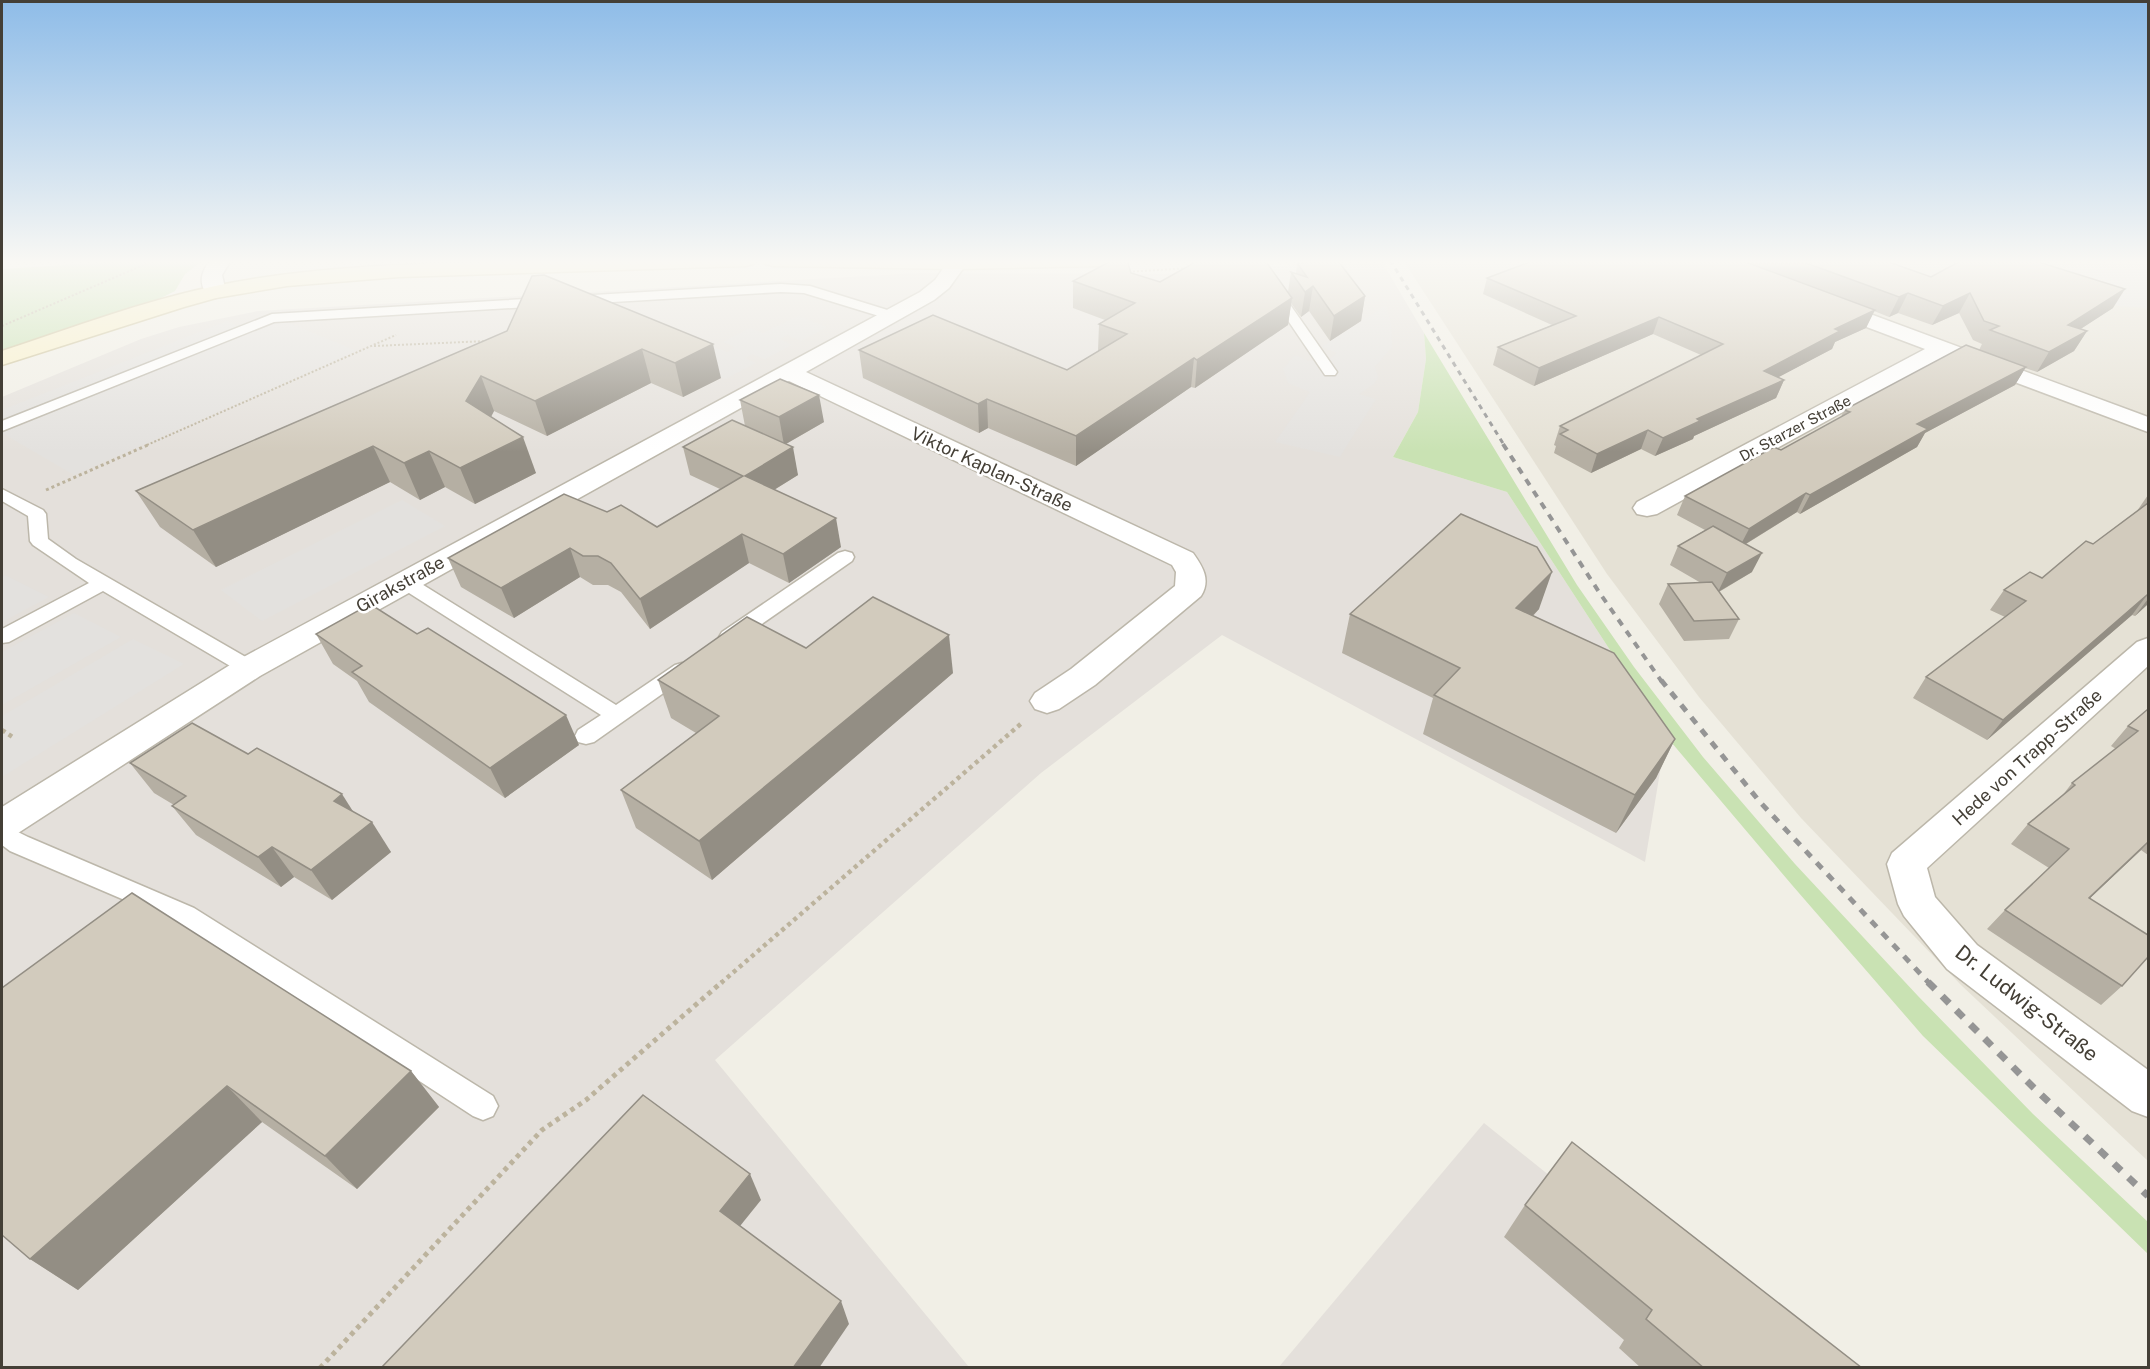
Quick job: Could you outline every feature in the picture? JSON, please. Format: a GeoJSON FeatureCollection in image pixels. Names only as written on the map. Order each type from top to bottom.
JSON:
{"type":"FeatureCollection","features":[{"type":"Feature","properties":{"kind":"main road"},"geometry":{"type":"LineString","coordinates":[[2,358],[104,324]]}},
{"type":"Feature","properties":{"kind":"street","name":"Girakstraße"},"geometry":{"type":"LineString","coordinates":[[2,825],[249,668],[877,324]]}},
{"type":"Feature","properties":{"kind":"street"},"geometry":{"type":"LineString","coordinates":[[1880,324],[2148,425]]}},
{"type":"Feature","properties":{"kind":"street","name":"Dr. Starzer Straße"},"geometry":{"type":"LineString","coordinates":[[1647,508],[1943,348]]}},
{"type":"Feature","properties":{"kind":"street","name":"Viktor Kaplan-Straße"},"geometry":{"type":"LineString","coordinates":[[788,372],[1183,559],[1191,572],[1190,589],[1083,677],[1047,701]]}},
{"type":"Feature","properties":{"kind":"street","name":"Hede von Trapp-Straße"},"geometry":{"type":"LineString","coordinates":[[1906,864],[2148,650]]}},
{"type":"Feature","properties":{"kind":"street","name":"Dr. Ludwig-Straße"},"geometry":{"type":"LineString","coordinates":[[1906,864],[1918,904],[1962,957],[2148,1096]]}},
{"type":"Feature","properties":{"kind":"lane"},"geometry":{"type":"LineString","coordinates":[[2,426],[256,324]]}},
{"type":"Feature","properties":{"kind":"lane"},"geometry":{"type":"LineString","coordinates":[[1297,324],[1330,372]]}},
{"type":"Feature","properties":{"kind":"lane"},"geometry":{"type":"LineString","coordinates":[[10,498],[37,514],[39,541],[69,563],[249,668]]}},
{"type":"Feature","properties":{"kind":"lane"},"geometry":{"type":"LineString","coordinates":[[586,736],[845,557]]}},
{"type":"Feature","properties":{"kind":"lane"},"geometry":{"type":"LineString","coordinates":[[405,582],[616,716]]}},
{"type":"Feature","properties":{"kind":"lane"},"geometry":{"type":"LineString","coordinates":[[2,637],[103,583]]}},
{"type":"Feature","properties":{"kind":"lane"},"geometry":{"type":"LineString","coordinates":[[2,833],[19,844],[185,915],[483,1106]]}},
{"type":"Feature","properties":{"kind":"path"},"geometry":{"type":"LineString","coordinates":[[10,498],[401,333]]}},
{"type":"Feature","properties":{"kind":"path"},"geometry":{"type":"LineString","coordinates":[[370,346],[497,340]]}},
{"type":"Feature","properties":{"kind":"path"},"geometry":{"type":"LineString","coordinates":[[320,1368],[542,1130],[586,1100],[1047,701]]}},
{"type":"Feature","properties":{"kind":"path"},"geometry":{"type":"LineString","coordinates":[[2,729],[14,738]]}},
{"type":"Feature","properties":{"kind":"shaded area"},"geometry":{"type":"Polygon","coordinates":[[[194,324],[1419,324],[1424,333],[1426,359],[1418,412],[1393,457],[1507,492],[1666,736],[1645,862],[1222,635],[1041,773],[715,1060],[969,1367],[2,1368],[2,397],[141,339],[194,324]]]}},
{"type":"Feature","properties":{"kind":"shaded area"},"geometry":{"type":"Polygon","coordinates":[[[220,324],[237,326],[242,324],[291,324],[357,351],[74,475],[2,433],[2,410],[220,324]]]}},
{"type":"Feature","properties":{"kind":"shaded area"},"geometry":{"type":"Polygon","coordinates":[[[782,324],[819,324],[827,327],[801,341],[787,335],[780,339],[792,345],[765,359],[752,354],[745,358],[756,363],[725,379],[684,362],[714,347],[727,352],[735,347],[723,342],[750,328],[763,333],[782,324]]]}},
{"type":"Feature","properties":{"kind":"shaded area"},"geometry":{"type":"Polygon","coordinates":[[[1357,324],[1391,324],[1392,347],[1375,367],[1378,377],[1374,384],[1359,394],[1376,399],[1340,457],[1275,442],[1310,392],[1288,383],[1283,369],[1295,355],[1308,361],[1331,358],[1337,353],[1322,347],[1357,324]]]}},
{"type":"Feature","properties":{"kind":"shaded area"},"geometry":{"type":"Polygon","coordinates":[[[1445,324],[2148,324],[2148,1161],[1961,985],[1801,818],[1699,697],[1607,574],[1445,324]]]}},
{"type":"Feature","properties":{"kind":"shaded area"},"geometry":{"type":"Polygon","coordinates":[[[402,500],[445,526],[262,621],[221,590],[402,500]]]}},
{"type":"Feature","properties":{"kind":"shaded area"},"geometry":{"type":"Polygon","coordinates":[[[5,575],[49,597],[2,622],[2,577],[5,575]]]}},
{"type":"Feature","properties":{"kind":"shaded area"},"geometry":{"type":"Polygon","coordinates":[[[74,613],[121,637],[2,705],[2,652],[74,613]]]}},
{"type":"Feature","properties":{"kind":"shaded area"},"geometry":{"type":"Polygon","coordinates":[[[133,639],[184,664],[2,777],[2,716],[133,639]]]}},
{"type":"Feature","properties":{"kind":"shaded area"},"geometry":{"type":"Polygon","coordinates":[[[1484,1123],[1550,1176],[1788,1368],[1278,1368],[1484,1123]]]}},
{"type":"Feature","properties":{"kind":"green space"},"geometry":{"type":"Polygon","coordinates":[[[2,324],[86,324],[2,351],[2,324]]]}},
{"type":"Feature","properties":{"kind":"green space"},"geometry":{"type":"Polygon","coordinates":[[[1424,333],[1577,585],[1634,667],[1703,757],[1795,864],[1918,996],[2033,1114],[2148,1222],[2148,1254],[1923,1036],[1666,736],[1507,492],[1393,457],[1418,412],[1426,359],[1424,333]]]}},
{"type":"Feature","properties":{"kind":"building"},"geometry":{"type":"Polygon","coordinates":[[[510,324],[664,324],[713,344],[675,363],[642,349],[535,401],[481,376],[466,401],[523,437],[460,468],[429,451],[404,463],[373,446],[193,530],[136,491],[507,331],[510,324]]]}},
{"type":"Feature","properties":{"kind":"building"},"geometry":{"type":"Polygon","coordinates":[[[914,324],[955,324],[1067,370],[1127,334],[1099,324],[1252,324],[1197,360],[1194,358],[1076,436],[987,399],[978,404],[859,350],[914,324]]]}},
{"type":"Feature","properties":{"kind":"building"},"geometry":{"type":"Polygon","coordinates":[[[1556,324],[1643,324],[1539,368],[1498,347],[1556,324]]]}},
{"type":"Feature","properties":{"kind":"building"},"geometry":{"type":"Polygon","coordinates":[[[1675,324],[1846,324],[1835,329],[1840,331],[1764,371],[1784,380],[1697,419],[1700,421],[1663,438],[1648,430],[1597,454],[1560,434],[1568,430],[1560,426],[1723,344],[1675,324]]]}},
{"type":"Feature","properties":{"kind":"building"},"geometry":{"type":"Polygon","coordinates":[[[1993,324],[2070,324],[2068,325],[2087,331],[2049,352],[1990,330],[1999,326],[1993,324]]]}},
{"type":"Feature","properties":{"kind":"building"},"geometry":{"type":"Polygon","coordinates":[[[1966,345],[2026,367],[1917,424],[1928,429],[1810,495],[1806,493],[1749,529],[1685,496],[1774,447],[1781,450],[1850,412],[1844,410],[1966,345]]]}},
{"type":"Feature","properties":{"kind":"building"},"geometry":{"type":"Polygon","coordinates":[[[780,379],[819,395],[779,417],[740,400],[780,379]]]}},
{"type":"Feature","properties":{"kind":"building"},"geometry":{"type":"Polygon","coordinates":[[[732,420],[793,447],[745,476],[836,518],[783,554],[742,534],[640,599],[611,563],[598,556],[583,556],[570,548],[501,588],[448,558],[564,494],[607,512],[621,505],[657,527],[743,476],[683,447],[732,420]]]}},
{"type":"Feature","properties":{"kind":"building"},"geometry":{"type":"Polygon","coordinates":[[[2148,503],[2148,595],[2003,720],[1926,677],[2026,601],[2004,590],[2030,572],[2042,578],[2086,541],[2093,544],[2148,503]]]}},
{"type":"Feature","properties":{"kind":"building"},"geometry":{"type":"Polygon","coordinates":[[[1461,514],[1537,547],[1552,572],[1516,608],[1614,653],[1675,739],[1635,795],[1434,695],[1460,668],[1350,614],[1461,514]]]}},
{"type":"Feature","properties":{"kind":"building"},"geometry":{"type":"Polygon","coordinates":[[[1713,526],[1762,553],[1727,573],[1678,546],[1713,526]]]}},
{"type":"Feature","properties":{"kind":"building"},"geometry":{"type":"Polygon","coordinates":[[[1712,582],[1739,619],[1694,621],[1668,584],[1712,582]]]}},
{"type":"Feature","properties":{"kind":"building"},"geometry":{"type":"Polygon","coordinates":[[[873,597],[949,635],[699,841],[621,790],[719,716],[658,680],[747,617],[806,648],[873,597]]]}},
{"type":"Feature","properties":{"kind":"building"},"geometry":{"type":"Polygon","coordinates":[[[370,604],[417,634],[428,628],[566,715],[490,768],[352,672],[362,666],[316,634],[370,604]]]}},
{"type":"Feature","properties":{"kind":"building"},"geometry":{"type":"Polygon","coordinates":[[[2148,709],[2148,842],[2089,898],[2148,935],[2148,957],[2122,986],[2005,910],[2069,849],[2028,824],[2075,785],[2072,783],[2138,731],[2128,726],[2148,709]]]}},
{"type":"Feature","properties":{"kind":"building"},"geometry":{"type":"Polygon","coordinates":[[[192,723],[248,754],[257,748],[342,794],[334,801],[372,822],[311,870],[272,847],[258,857],[172,806],[186,796],[130,763],[192,723]]]}},
{"type":"Feature","properties":{"kind":"building"},"geometry":{"type":"Polygon","coordinates":[[[132,893],[411,1071],[325,1156],[227,1086],[30,1259],[2,1235],[2,988],[132,893]]]}},
{"type":"Feature","properties":{"kind":"building"},"geometry":{"type":"Polygon","coordinates":[[[643,1095],[750,1174],[720,1211],[841,1301],[793,1368],[381,1368],[643,1095]]]}},
{"type":"Feature","properties":{"kind":"building"},"geometry":{"type":"Polygon","coordinates":[[[1572,1142],[1862,1368],[1704,1368],[1646,1319],[1652,1310],[1525,1205],[1572,1142]]]}},
{"type":"Feature","properties":{"kind":"railway"},"geometry":{"type":"LineString","coordinates":[[1429,324],[1504,445]]}},
{"type":"Feature","properties":{"kind":"railway"},"geometry":{"type":"LineString","coordinates":[[1503,444],[1599,592],[1662,682]]}},
{"type":"Feature","properties":{"kind":"railway"},"geometry":{"type":"LineString","coordinates":[[1661,680],[1760,802],[1929,983]]}},
{"type":"Feature","properties":{"kind":"railway"},"geometry":{"type":"LineString","coordinates":[[1929,983],[2034,1088],[2148,1196]]}}]}
